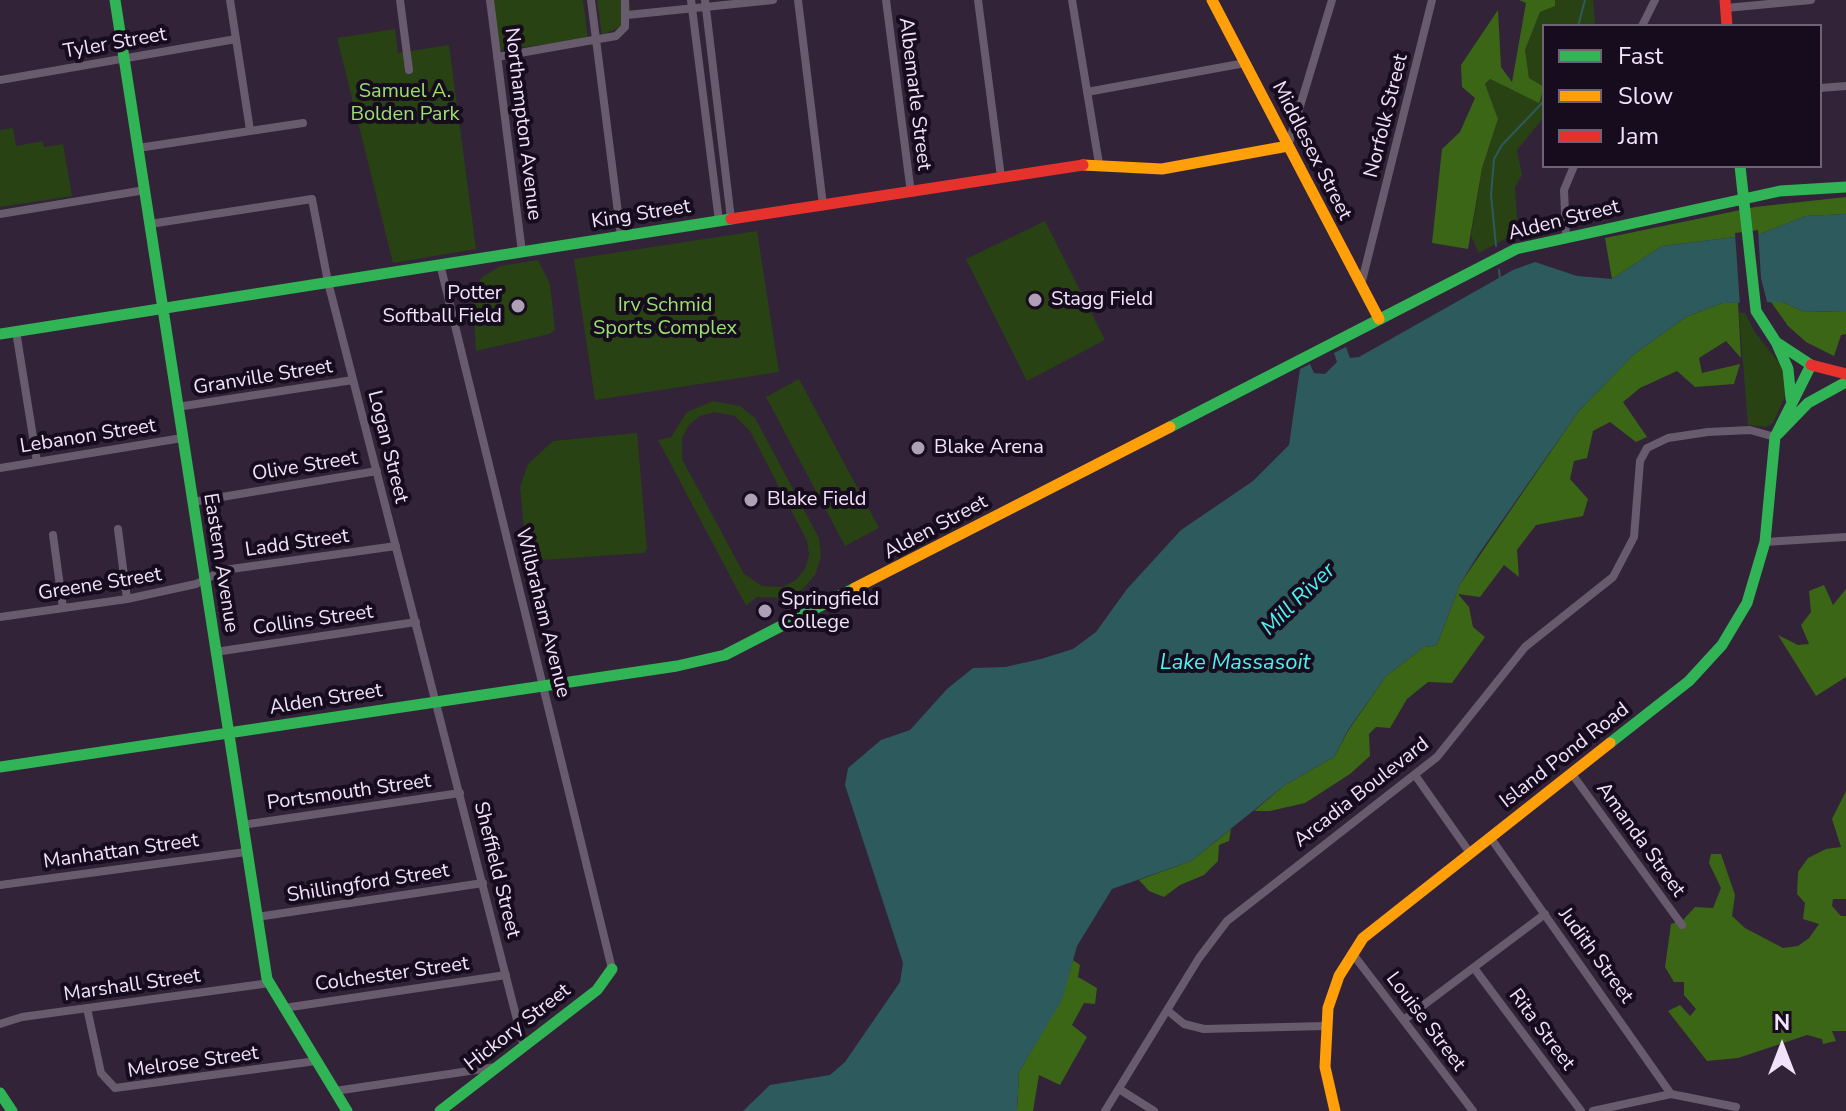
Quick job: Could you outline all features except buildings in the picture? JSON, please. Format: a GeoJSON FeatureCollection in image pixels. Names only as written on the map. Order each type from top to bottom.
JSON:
{"type":"FeatureCollection","features":[{"type":"Feature","properties":{"kind":"main road","name":"Eastern Avenue"},"geometry":{"type":"LineString","coordinates":[[115,0],[246,852],[270,983],[347,1111]]}},
{"type":"Feature","properties":{"kind":"main road","name":"Middlesex Street"},"geometry":{"type":"LineString","coordinates":[[1212,0],[1379,319]]}},
{"type":"Feature","properties":{"kind":"main road"},"geometry":{"type":"LineString","coordinates":[[1726,4],[1727,24]]}},
{"type":"Feature","properties":{"kind":"main road","name":"King Street"},"geometry":{"type":"LineString","coordinates":[[0,334],[1001,177],[1099,164],[1162,169],[1288,146]]}},
{"type":"Feature","properties":{"kind":"main road"},"geometry":{"type":"LineString","coordinates":[[1740,168],[1756,311],[1776,342],[1788,369],[1791,399]]}},
{"type":"Feature","properties":{"kind":"main road","name":"Alden Street"},"geometry":{"type":"LineString","coordinates":[[0,767],[691,663],[755,643],[1516,249],[1794,188],[1846,187]]}},
{"type":"Feature","properties":{"kind":"main road"},"geometry":{"type":"LineString","coordinates":[[1776,342],[1811,365],[1846,374]]}},
{"type":"Feature","properties":{"kind":"main road","name":"Island Pond Road"},"geometry":{"type":"LineString","coordinates":[[1335,1111],[1325,1067],[1325,1026],[1334,987],[1352,953],[1371,930],[1680,689],[1715,655],[1747,603],[1765,542],[1775,437],[1791,399],[1811,365]]}},
{"type":"Feature","properties":{"kind":"main road"},"geometry":{"type":"LineString","coordinates":[[1775,437],[1808,403],[1846,382]]}},
{"type":"Feature","properties":{"kind":"main road","name":"Hickory Street"},"geometry":{"type":"LineString","coordinates":[[440,1111],[604,984],[612,969]]}},
{"type":"Feature","properties":{"kind":"main road"},"geometry":{"type":"LineString","coordinates":[[0,1093],[12,1111]]}},
{"type":"Feature","properties":{"kind":"street"},"geometry":{"type":"LineString","coordinates":[[230,0],[250,130]]}},
{"type":"Feature","properties":{"kind":"street"},"geometry":{"type":"LineString","coordinates":[[400,0],[409,70]]}},
{"type":"Feature","properties":{"kind":"street","name":"Northampton Avenue"},"geometry":{"type":"LineString","coordinates":[[490,0],[522,252]]}},
{"type":"Feature","properties":{"kind":"street"},"geometry":{"type":"LineString","coordinates":[[591,0],[621,236]]}},
{"type":"Feature","properties":{"kind":"street"},"geometry":{"type":"LineString","coordinates":[[497,57],[596,41],[622,32],[627,15],[625,0]]}},
{"type":"Feature","properties":{"kind":"street"},"geometry":{"type":"LineString","coordinates":[[627,15],[692,5],[773,0]]}},
{"type":"Feature","properties":{"kind":"street"},"geometry":{"type":"LineString","coordinates":[[798,0],[823,205]]}},
{"type":"Feature","properties":{"kind":"street","name":"Albemarle Street"},"geometry":{"type":"LineString","coordinates":[[886,0],[911,193]]}},
{"type":"Feature","properties":{"kind":"street"},"geometry":{"type":"LineString","coordinates":[[978,0],[1001,177]]}},
{"type":"Feature","properties":{"kind":"street"},"geometry":{"type":"LineString","coordinates":[[1072,0],[1099,164]]}},
{"type":"Feature","properties":{"kind":"street"},"geometry":{"type":"LineString","coordinates":[[1288,146],[1332,0]]}},
{"type":"Feature","properties":{"kind":"street","name":"Norfolk Street"},"geometry":{"type":"LineString","coordinates":[[1361,285],[1432,0]]}},
{"type":"Feature","properties":{"kind":"street"},"geometry":{"type":"LineString","coordinates":[[1643,24],[1655,0]]}},
{"type":"Feature","properties":{"kind":"street"},"geometry":{"type":"LineString","coordinates":[[1726,4],[1811,0]]}},
{"type":"Feature","properties":{"kind":"street"},"geometry":{"type":"LineString","coordinates":[[705,4],[718,106],[725,220]]}},
{"type":"Feature","properties":{"kind":"street"},"geometry":{"type":"LineString","coordinates":[[692,5],[705,107],[725,220]]}},
{"type":"Feature","properties":{"kind":"street","name":"Tyler Street"},"geometry":{"type":"LineString","coordinates":[[0,80],[236,39]]}},
{"type":"Feature","properties":{"kind":"street"},"geometry":{"type":"LineString","coordinates":[[1087,92],[1245,63]]}},
{"type":"Feature","properties":{"kind":"street"},"geometry":{"type":"LineString","coordinates":[[1822,88],[1846,86]]}},
{"type":"Feature","properties":{"kind":"street"},"geometry":{"type":"LineString","coordinates":[[705,107],[718,106]]}},
{"type":"Feature","properties":{"kind":"street"},"geometry":{"type":"LineString","coordinates":[[138,148],[303,123]]}},
{"type":"Feature","properties":{"kind":"street"},"geometry":{"type":"LineString","coordinates":[[1566,236],[1564,193],[1573,168]]}},
{"type":"Feature","properties":{"kind":"street"},"geometry":{"type":"LineString","coordinates":[[0,214],[145,190]]}},
{"type":"Feature","properties":{"kind":"street","name":"Logan Street"},"geometry":{"type":"LineString","coordinates":[[150,224],[312,199],[328,282],[436,701]]}},
{"type":"Feature","properties":{"kind":"street","name":"Wilbraham Avenue"},"geometry":{"type":"LineString","coordinates":[[440,264],[612,969]]}},
{"type":"Feature","properties":{"kind":"street"},"geometry":{"type":"LineString","coordinates":[[16,331],[37,462]]}},
{"type":"Feature","properties":{"kind":"street","name":"Granville Street"},"geometry":{"type":"LineString","coordinates":[[177,407],[353,380]]}},
{"type":"Feature","properties":{"kind":"street","name":"Arcadia Boulevard"},"geometry":{"type":"LineString","coordinates":[[1105,1111],[1203,952],[1236,913],[1415,775],[1444,749],[1525,647],[1599,590],[1620,567],[1634,537],[1640,461],[1647,448],[1661,439],[1746,429],[1775,437]]}},
{"type":"Feature","properties":{"kind":"street","name":"Lebanon Street"},"geometry":{"type":"LineString","coordinates":[[0,468],[182,438]]}},
{"type":"Feature","properties":{"kind":"street","name":"Olive Street"},"geometry":{"type":"LineString","coordinates":[[192,502],[377,471]]}},
{"type":"Feature","properties":{"kind":"street"},"geometry":{"type":"LineString","coordinates":[[118,529],[127,599]]}},
{"type":"Feature","properties":{"kind":"street"},"geometry":{"type":"LineString","coordinates":[[53,535],[63,608]]}},
{"type":"Feature","properties":{"kind":"street"},"geometry":{"type":"LineString","coordinates":[[1765,542],[1846,537]]}},
{"type":"Feature","properties":{"kind":"street","name":"Ladd Street"},"geometry":{"type":"LineString","coordinates":[[204,579],[224,570],[396,546]]}},
{"type":"Feature","properties":{"kind":"street","name":"Greene Street"},"geometry":{"type":"LineString","coordinates":[[0,617],[127,599],[204,579]]}},
{"type":"Feature","properties":{"kind":"street","name":"Collins Street"},"geometry":{"type":"LineString","coordinates":[[215,652],[416,622]]}},
{"type":"Feature","properties":{"kind":"street","name":"Sheffield Street"},"geometry":{"type":"LineString","coordinates":[[436,701],[524,1047]]}},
{"type":"Feature","properties":{"kind":"street","name":"Amanda Street"},"geometry":{"type":"LineString","coordinates":[[1572,774],[1682,925]]}},
{"type":"Feature","properties":{"kind":"street"},"geometry":{"type":"LineString","coordinates":[[1415,775],[1470,853]]}},
{"type":"Feature","properties":{"kind":"street","name":"Portsmouth Street"},"geometry":{"type":"LineString","coordinates":[[242,825],[460,793]]}},
{"type":"Feature","properties":{"kind":"street","name":"Judith Street"},"geometry":{"type":"LineString","coordinates":[[1490,837],[1671,1094]]}},
{"type":"Feature","properties":{"kind":"street","name":"Manhattan Street"},"geometry":{"type":"LineString","coordinates":[[0,885],[246,852]]}},
{"type":"Feature","properties":{"kind":"street","name":"Shillingford Street"},"geometry":{"type":"LineString","coordinates":[[257,917],[483,883]]}},
{"type":"Feature","properties":{"kind":"street"},"geometry":{"type":"LineString","coordinates":[[1405,1019],[1545,914]]}},
{"type":"Feature","properties":{"kind":"street","name":"Louise Street"},"geometry":{"type":"LineString","coordinates":[[1352,953],[1473,1111]]}},
{"type":"Feature","properties":{"kind":"street","name":"Rita Street"},"geometry":{"type":"LineString","coordinates":[[1474,968],[1581,1111]]}},
{"type":"Feature","properties":{"kind":"street","name":"Colchester Street"},"geometry":{"type":"LineString","coordinates":[[284,1008],[506,975]]}},
{"type":"Feature","properties":{"kind":"street","name":"Marshall Street"},"geometry":{"type":"LineString","coordinates":[[0,1024],[87,1008],[270,983]]}},
{"type":"Feature","properties":{"kind":"street","name":"Melrose Street"},"geometry":{"type":"LineString","coordinates":[[87,1008],[98,1067],[105,1081],[115,1088],[316,1061]]}},
{"type":"Feature","properties":{"kind":"street"},"geometry":{"type":"LineString","coordinates":[[1167,1010],[1184,1024],[1204,1029],[1325,1026]]}},
{"type":"Feature","properties":{"kind":"street"},"geometry":{"type":"LineString","coordinates":[[335,1091],[498,1067]]}},
{"type":"Feature","properties":{"kind":"street"},"geometry":{"type":"LineString","coordinates":[[1119,1089],[1154,1111]]}},
{"type":"Feature","properties":{"kind":"street"},"geometry":{"type":"LineString","coordinates":[[1593,1111],[1671,1094],[1736,1107]]}},
{"type":"Feature","properties":{"kind":"green space"},"geometry":{"type":"Polygon","coordinates":[[[493,0],[583,0],[588,39],[500,50],[493,0]]]}},
{"type":"Feature","properties":{"kind":"green space"},"geometry":{"type":"Polygon","coordinates":[[[597,0],[629,0],[631,10],[620,27],[602,35],[597,0]]]}},
{"type":"Feature","properties":{"kind":"green space"},"geometry":{"type":"Polygon","coordinates":[[[1519,0],[1555,0],[1555,6],[1540,12],[1525,50],[1529,78],[1542,86],[1539,103],[1490,79],[1485,84],[1498,119],[1482,168],[1468,249],[1432,243],[1442,149],[1460,132],[1475,98],[1462,87],[1461,65],[1498,10],[1501,67],[1512,82],[1526,3],[1519,0]]]}},
{"type":"Feature","properties":{"kind":"green space"},"geometry":{"type":"Polygon","coordinates":[[[1555,0],[1593,0],[1595,22],[1542,24],[1542,119],[1517,150],[1522,175],[1515,187],[1518,232],[1479,253],[1471,236],[1482,168],[1498,119],[1485,85],[1490,79],[1514,91],[1529,78],[1525,50],[1540,12],[1555,6],[1555,0]]]}},
{"type":"Feature","properties":{"kind":"green space","name":"Samuel A. Bolden Park"},"geometry":{"type":"Polygon","coordinates":[[[395,29],[398,53],[449,45],[476,249],[393,263],[337,38],[395,29]]]}},
{"type":"Feature","properties":{"kind":"green space"},"geometry":{"type":"Polygon","coordinates":[[[13,128],[16,146],[43,141],[44,147],[63,144],[72,196],[0,207],[0,130],[13,128]]]}},
{"type":"Feature","properties":{"kind":"green space"},"geometry":{"type":"Polygon","coordinates":[[[1846,197],[1846,214],[1806,216],[1760,234],[1662,246],[1612,279],[1605,238],[1755,207],[1846,197]]]}},
{"type":"Feature","properties":{"kind":"green space","name":"Stagg Field"},"geometry":{"type":"Polygon","coordinates":[[[1045,221],[1105,340],[1027,381],[966,259],[1045,221]]]}},
{"type":"Feature","properties":{"kind":"green space","name":"Irv Schmid Sports Complex"},"geometry":{"type":"Polygon","coordinates":[[[757,231],[779,372],[595,400],[574,259],[757,231]]]}},
{"type":"Feature","properties":{"kind":"green space"},"geometry":{"type":"Polygon","coordinates":[[[538,260],[550,284],[555,330],[476,351],[473,302],[481,278],[500,266],[538,260]]]}},
{"type":"Feature","properties":{"kind":"green space"},"geometry":{"type":"Polygon","coordinates":[[[1738,302],[1741,358],[1726,341],[1699,358],[1702,373],[1740,364],[1734,384],[1695,387],[1677,371],[1640,388],[1623,402],[1647,437],[1636,442],[1610,422],[1593,431],[1587,458],[1574,461],[1570,479],[1588,499],[1583,516],[1536,525],[1517,550],[1519,577],[1504,565],[1480,597],[1458,594],[1469,607],[1473,627],[1485,637],[1452,683],[1428,682],[1407,699],[1390,728],[1376,727],[1369,734],[1370,756],[1350,774],[1305,803],[1270,811],[1254,811],[1285,785],[1334,757],[1386,676],[1424,647],[1437,645],[1460,584],[1578,412],[1633,355],[1686,317],[1722,303],[1738,302]]]}},
{"type":"Feature","properties":{"kind":"green space"},"geometry":{"type":"Polygon","coordinates":[[[1771,302],[1782,302],[1805,312],[1846,311],[1846,334],[1841,335],[1834,356],[1806,342],[1788,326],[1771,302]]]}},
{"type":"Feature","properties":{"kind":"green space"},"geometry":{"type":"Polygon","coordinates":[[[1739,313],[1745,313],[1754,331],[1784,369],[1785,396],[1773,423],[1766,427],[1748,425],[1739,313]]]}},
{"type":"Feature","properties":{"kind":"green space"},"geometry":{"type":"Polygon","coordinates":[[[799,379],[879,528],[845,546],[766,397],[799,379]]]}},
{"type":"Feature","properties":{"kind":"green space"},"geometry":{"type":"Polygon","coordinates":[[[713,401],[740,406],[755,418],[819,538],[821,557],[815,575],[803,589],[787,598],[757,597],[746,606],[658,440],[671,437],[687,412],[713,401]],[[714,412],[700,416],[689,425],[682,438],[682,459],[744,574],[762,586],[783,587],[796,580],[805,569],[809,555],[807,541],[750,431],[735,416],[714,412]]]}},
{"type":"Feature","properties":{"kind":"green space"},"geometry":{"type":"Polygon","coordinates":[[[637,433],[647,549],[644,553],[527,561],[520,487],[528,464],[553,441],[637,433]]]}},
{"type":"Feature","properties":{"kind":"green space"},"geometry":{"type":"Polygon","coordinates":[[[1824,585],[1833,605],[1846,589],[1846,677],[1816,696],[1778,635],[1798,645],[1809,644],[1801,625],[1811,612],[1809,591],[1824,585]]]}},
{"type":"Feature","properties":{"kind":"green space"},"geometry":{"type":"Polygon","coordinates":[[[1846,791],[1846,899],[1833,899],[1832,906],[1841,916],[1846,916],[1846,1031],[1832,1031],[1836,1041],[1823,1044],[1822,1039],[1807,1035],[1738,1058],[1707,1061],[1668,1011],[1680,1005],[1690,1016],[1696,1009],[1684,995],[1684,982],[1674,982],[1665,967],[1671,924],[1683,920],[1695,907],[1713,908],[1721,888],[1709,863],[1711,854],[1721,854],[1735,895],[1732,916],[1745,928],[1783,948],[1798,946],[1809,938],[1819,924],[1803,919],[1805,903],[1797,894],[1798,872],[1808,858],[1826,849],[1841,847],[1832,819],[1846,791]]]}},
{"type":"Feature","properties":{"kind":"green space"},"geometry":{"type":"Polygon","coordinates":[[[1231,829],[1229,841],[1219,845],[1218,861],[1204,875],[1180,885],[1164,897],[1149,891],[1139,880],[1191,861],[1231,829]]]}},
{"type":"Feature","properties":{"kind":"green space"},"geometry":{"type":"Polygon","coordinates":[[[1073,960],[1080,965],[1078,977],[1097,988],[1095,1004],[1084,1003],[1072,1025],[1087,1037],[1060,1085],[1039,1075],[1033,1111],[1017,1111],[1019,1072],[1061,1000],[1073,960]]]}},
{"type":"Feature","properties":{"kind":"water","name":"Lake Massasoit"},"geometry":{"type":"Polygon","coordinates":[[[1846,214],[1846,311],[1805,312],[1782,302],[1722,303],[1686,317],[1633,355],[1578,412],[1478,555],[1460,584],[1437,645],[1424,647],[1386,676],[1348,730],[1334,757],[1285,785],[1191,861],[1112,889],[1077,946],[1062,1000],[1019,1072],[1017,1111],[743,1111],[770,1085],[830,1075],[845,1062],[900,982],[903,963],[845,785],[848,768],[881,740],[910,730],[947,689],[973,668],[1005,667],[1041,659],[1073,649],[1096,632],[1127,589],[1181,530],[1253,481],[1289,445],[1300,369],[1310,364],[1314,373],[1325,374],[1337,362],[1334,353],[1346,347],[1350,358],[1359,357],[1513,270],[1535,262],[1577,276],[1612,279],[1662,246],[1760,234],[1806,216],[1846,214]]]}},
{"type":"Feature","properties":{"kind":"pier"},"geometry":{"type":"Polygon","coordinates":[[[1758,230],[1761,278],[1768,306],[1740,306],[1735,233],[1758,230]]]}},
{"type":"Feature","properties":{"kind":"waterway"},"geometry":{"type":"LineString","coordinates":[[1579,24],[1585,0]]}},
{"type":"Feature","properties":{"kind":"waterway"},"geometry":{"type":"LineString","coordinates":[[1496,246],[1491,195],[1494,159],[1502,145],[1542,103]]}},
{"type":"Feature","properties":{"kind":"waterway"},"geometry":{"type":"LineString","coordinates":[[1499,270],[1500,279]]}},
{"type":"Feature","properties":{"kind":"traffic: fast"},"geometry":{"type":"LineString","coordinates":[[115,0],[267,979],[347,1111]]}},
{"type":"Feature","properties":{"kind":"traffic: fast"},"geometry":{"type":"LineString","coordinates":[[1610,743],[1689,681],[1722,645],[1747,603],[1765,542],[1775,437],[1811,365],[1776,342],[1756,311],[1740,168]]}},
{"type":"Feature","properties":{"kind":"traffic: fast"},"geometry":{"type":"LineString","coordinates":[[1170,427],[1516,249],[1780,191],[1846,187]]}},
{"type":"Feature","properties":{"kind":"traffic: fast"},"geometry":{"type":"LineString","coordinates":[[0,334],[731,219]]}},
{"type":"Feature","properties":{"kind":"traffic: fast"},"geometry":{"type":"LineString","coordinates":[[1777,344],[1788,369],[1791,399]]}},
{"type":"Feature","properties":{"kind":"traffic: fast"},"geometry":{"type":"LineString","coordinates":[[1778,434],[1808,403],[1846,382]]}},
{"type":"Feature","properties":{"kind":"traffic: fast"},"geometry":{"type":"LineString","coordinates":[[0,767],[677,666],[725,655],[855,588]]}},
{"type":"Feature","properties":{"kind":"traffic: fast"},"geometry":{"type":"LineString","coordinates":[[440,1111],[597,990],[612,969]]}},
{"type":"Feature","properties":{"kind":"traffic: fast"},"geometry":{"type":"LineString","coordinates":[[0,1093],[12,1111]]}},
{"type":"Feature","properties":{"kind":"traffic: slow"},"geometry":{"type":"LineString","coordinates":[[1212,0],[1379,319]]}},
{"type":"Feature","properties":{"kind":"traffic: slow"},"geometry":{"type":"LineString","coordinates":[[1083,165],[1162,169],[1288,146]]}},
{"type":"Feature","properties":{"kind":"traffic: slow"},"geometry":{"type":"LineString","coordinates":[[855,588],[1170,427]]}},
{"type":"Feature","properties":{"kind":"traffic: slow"},"geometry":{"type":"LineString","coordinates":[[1335,1111],[1325,1067],[1328,1008],[1339,976],[1363,938],[1610,743]]}},
{"type":"Feature","properties":{"kind":"traffic: jam"},"geometry":{"type":"LineString","coordinates":[[1725,0],[1727,24]]}},
{"type":"Feature","properties":{"kind":"traffic: jam"},"geometry":{"type":"LineString","coordinates":[[731,219],[1083,165]]}},
{"type":"Feature","properties":{"kind":"traffic: jam"},"geometry":{"type":"LineString","coordinates":[[1811,365],[1846,374]]}},
{"type":"Feature","properties":{"kind":"place","name":"Stagg Field"},"geometry":{"type":"Point","coordinates":[1035,300]}},
{"type":"Feature","properties":{"kind":"place","name":"Potter Softball Field"},"geometry":{"type":"Point","coordinates":[518,306]}},
{"type":"Feature","properties":{"kind":"place","name":"Blake Arena"},"geometry":{"type":"Point","coordinates":[918,448]}},
{"type":"Feature","properties":{"kind":"place","name":"Blake Field"},"geometry":{"type":"Point","coordinates":[751,500]}},
{"type":"Feature","properties":{"kind":"place","name":"Springfield College"},"geometry":{"type":"Point","coordinates":[765,611]}},
{"type":"Feature","properties":{"kind":"water label","name":"Mill River"},"geometry":{"type":"Point","coordinates":[1299,600]}}]}
